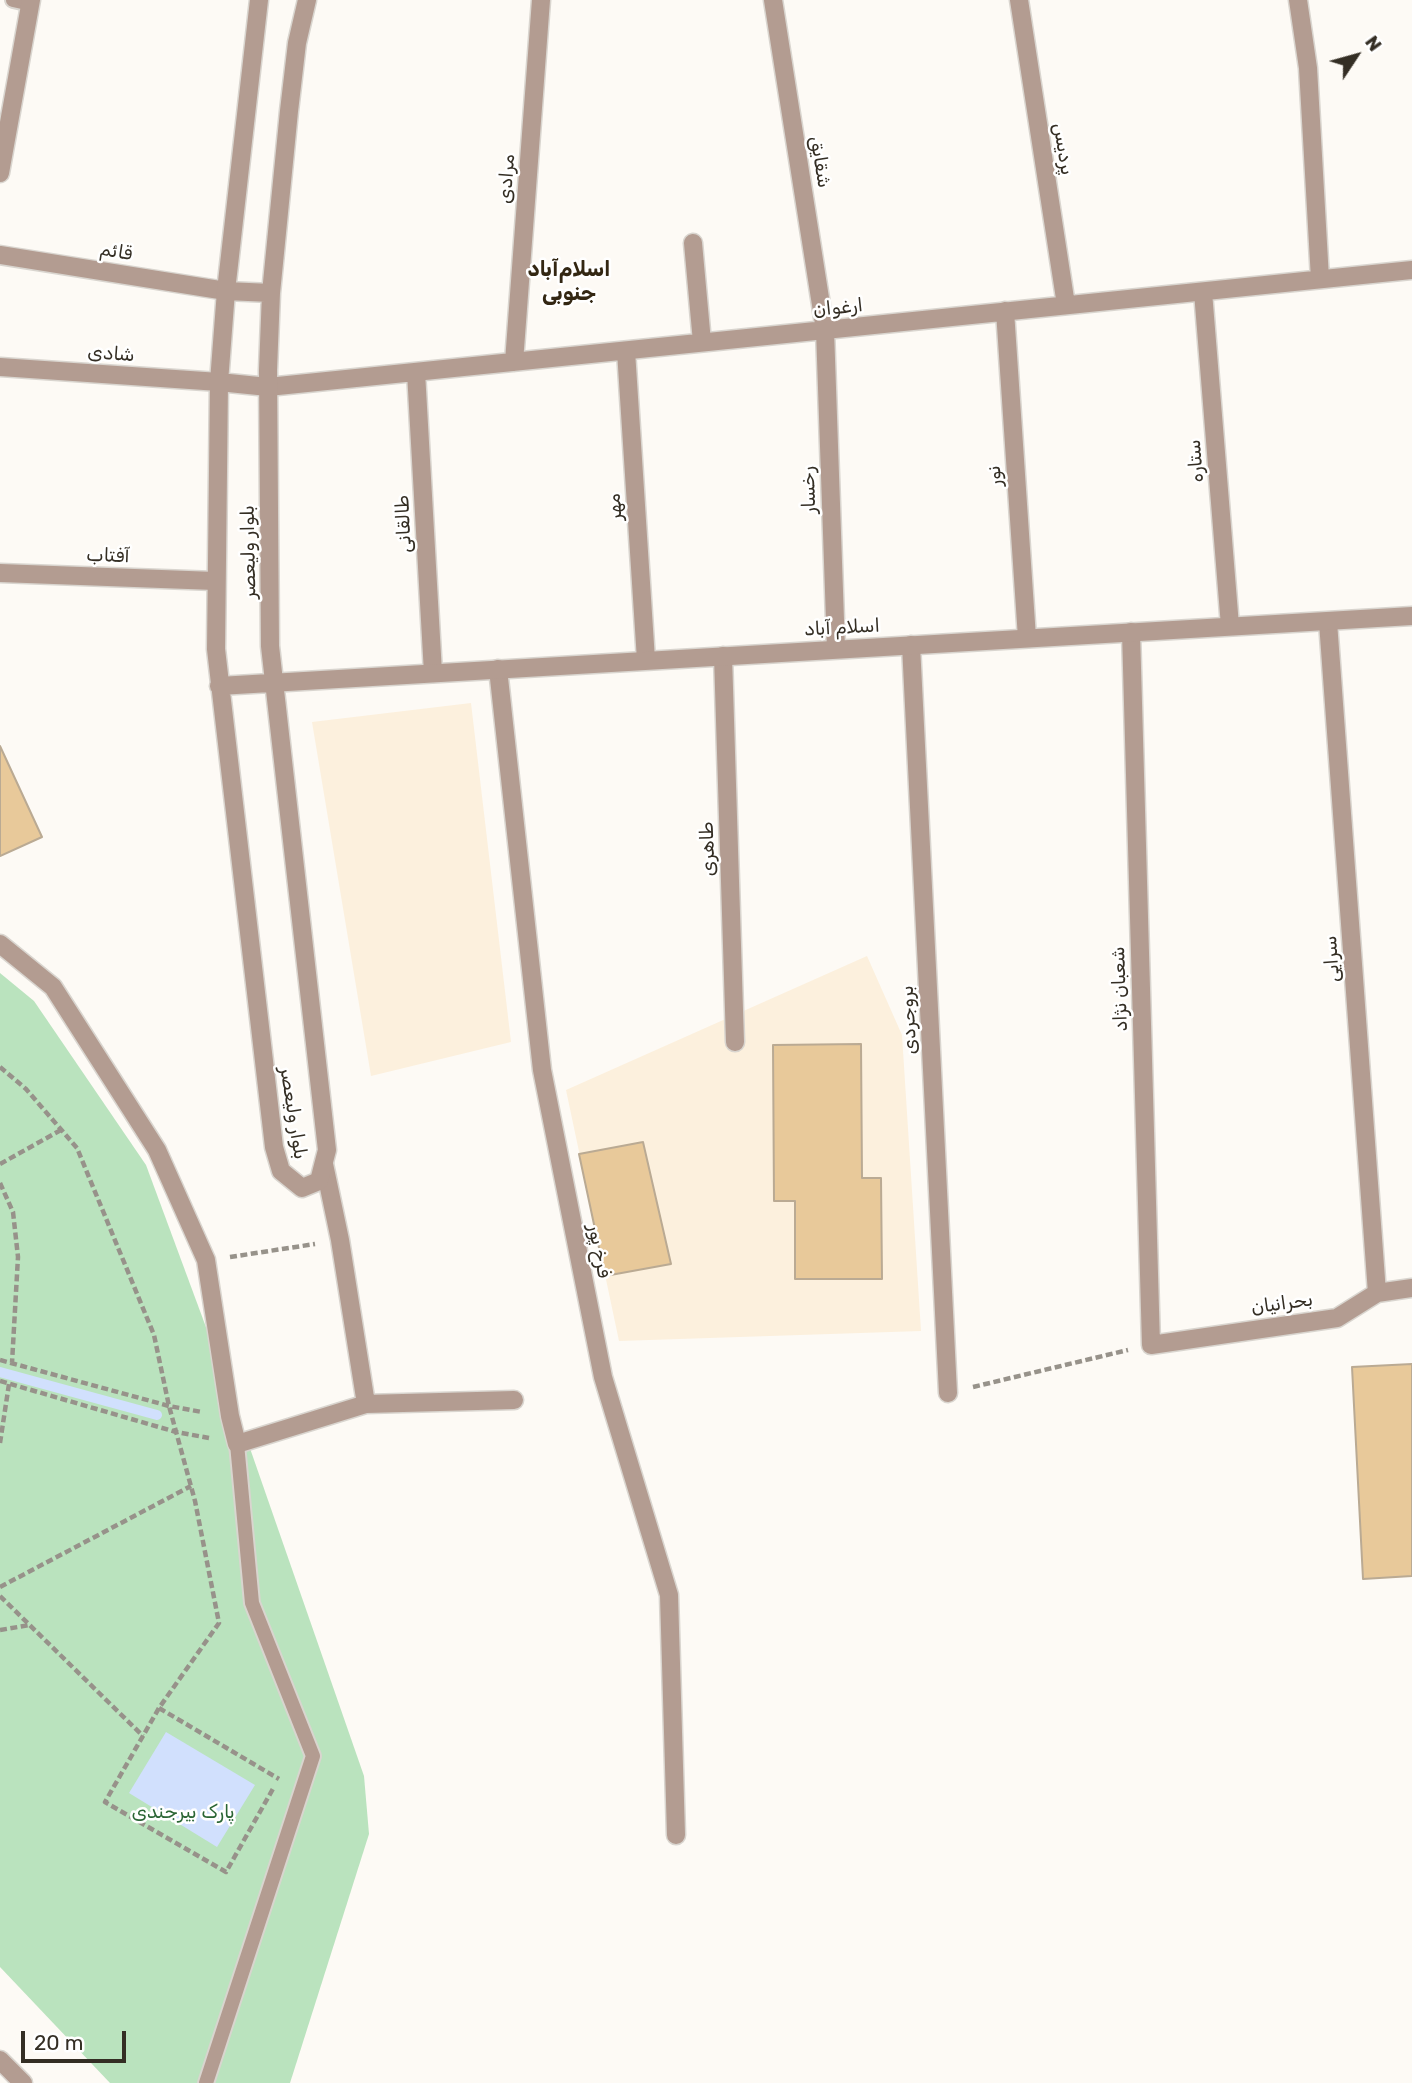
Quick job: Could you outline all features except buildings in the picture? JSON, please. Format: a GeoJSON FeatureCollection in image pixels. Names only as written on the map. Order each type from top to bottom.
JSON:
{"type":"FeatureCollection","features":[{"type":"Feature","properties":{"kind":"street","name":"بلوار ولیعصر"},"geometry":{"type":"LineString","coordinates":[[259,0],[226,291],[219,382],[215,581],[219,686],[274,1146],[281,1171],[302,1188],[319,1181],[327,1150],[271,646],[268,387],[271,293],[297,43],[307,0]]}},
{"type":"Feature","properties":{"kind":"street","name":"مرادی"},"geometry":{"type":"LineString","coordinates":[[514,362],[541,0]]}},
{"type":"Feature","properties":{"kind":"street","name":"شقایق"},"geometry":{"type":"LineString","coordinates":[[774,0],[825,330]]}},
{"type":"Feature","properties":{"kind":"street","name":"پردیس"},"geometry":{"type":"LineString","coordinates":[[1018,0],[1066,305]]}},
{"type":"Feature","properties":{"kind":"street"},"geometry":{"type":"LineString","coordinates":[[1298,0],[1308,68],[1320,279]]}},
{"type":"Feature","properties":{"kind":"street"},"geometry":{"type":"LineString","coordinates":[[0,173],[25,1]]}},
{"type":"Feature","properties":{"kind":"street"},"geometry":{"type":"LineString","coordinates":[[692,243],[702,342]]}},
{"type":"Feature","properties":{"kind":"street","name":"قائم"},"geometry":{"type":"LineString","coordinates":[[0,255],[226,291],[271,293]]}},
{"type":"Feature","properties":{"kind":"street","name":"ارغوان"},"geometry":{"type":"LineString","coordinates":[[268,387],[1412,270]]}},
{"type":"Feature","properties":{"kind":"street","name":"ستاره"},"geometry":{"type":"LineString","coordinates":[[1203,292],[1230,626]]}},
{"type":"Feature","properties":{"kind":"street","name":"نور"},"geometry":{"type":"LineString","coordinates":[[1005,311],[1027,638]]}},
{"type":"Feature","properties":{"kind":"street","name":"رخسار"},"geometry":{"type":"LineString","coordinates":[[825,330],[836,649]]}},
{"type":"Feature","properties":{"kind":"street","name":"مهر"},"geometry":{"type":"LineString","coordinates":[[626,351],[646,660]]}},
{"type":"Feature","properties":{"kind":"street","name":"شادی"},"geometry":{"type":"LineString","coordinates":[[0,367],[268,387]]}},
{"type":"Feature","properties":{"kind":"street","name":"طالقانی"},"geometry":{"type":"LineString","coordinates":[[416,372],[433,673]]}},
{"type":"Feature","properties":{"kind":"street","name":"آفتاب"},"geometry":{"type":"LineString","coordinates":[[0,573],[215,581]]}},
{"type":"Feature","properties":{"kind":"street","name":"اسلام آباد"},"geometry":{"type":"LineString","coordinates":[[219,686],[1412,616]]}},
{"type":"Feature","properties":{"kind":"street","name":"سرایی"},"geometry":{"type":"LineString","coordinates":[[1328,622],[1377,1293]]}},
{"type":"Feature","properties":{"kind":"street","name":"شعبان نژاد"},"geometry":{"type":"LineString","coordinates":[[1131,632],[1151,1345]]}},
{"type":"Feature","properties":{"kind":"street","name":"بروجردی"},"geometry":{"type":"LineString","coordinates":[[911,645],[948,1393]]}},
{"type":"Feature","properties":{"kind":"street","name":"طاهری"},"geometry":{"type":"LineString","coordinates":[[723,656],[735,1042]]}},
{"type":"Feature","properties":{"kind":"street","name":"فرخ پور"},"geometry":{"type":"LineString","coordinates":[[498,669],[542,1070],[603,1377],[669,1595],[676,1835]]}},
{"type":"Feature","properties":{"kind":"street"},"geometry":{"type":"LineString","coordinates":[[0,944],[53,987],[157,1150],[206,1260],[230,1416],[237,1444],[366,1404],[514,1400]]}},
{"type":"Feature","properties":{"kind":"street"},"geometry":{"type":"LineString","coordinates":[[324,1164],[340,1240],[366,1404]]}},
{"type":"Feature","properties":{"kind":"street","name":"بحرانیان"},"geometry":{"type":"LineString","coordinates":[[1151,1345],[1337,1318],[1377,1293],[1412,1288]]}},
{"type":"Feature","properties":{"kind":"street"},"geometry":{"type":"LineString","coordinates":[[0,2060],[23,2083]]}},
{"type":"Feature","properties":{"kind":"lane"},"geometry":{"type":"LineString","coordinates":[[206,2083],[313,1756],[251,1603],[237,1444]]}},
{"type":"Feature","properties":{"kind":"path"},"geometry":{"type":"LineString","coordinates":[[0,1067],[26,1089],[77,1148],[154,1335],[169,1406],[191,1486],[219,1623],[159,1708],[105,1802],[226,1872],[279,1778],[159,1708]]}},
{"type":"Feature","properties":{"kind":"path"},"geometry":{"type":"LineString","coordinates":[[0,1164],[61,1130]]}},
{"type":"Feature","properties":{"kind":"path"},"geometry":{"type":"LineString","coordinates":[[0,1183],[13,1212],[18,1257],[12,1363]]}},
{"type":"Feature","properties":{"kind":"path"},"geometry":{"type":"LineString","coordinates":[[206,1260],[340,1240]]}},
{"type":"Feature","properties":{"kind":"path"},"geometry":{"type":"LineString","coordinates":[[948,1393],[1151,1345]]}},
{"type":"Feature","properties":{"kind":"path"},"geometry":{"type":"LineString","coordinates":[[0,1360],[169,1406],[230,1416]]}},
{"type":"Feature","properties":{"kind":"path"},"geometry":{"type":"LineString","coordinates":[[0,1381],[176,1432],[237,1444]]}},
{"type":"Feature","properties":{"kind":"path"},"geometry":{"type":"LineString","coordinates":[[0,1443],[9,1384]]}},
{"type":"Feature","properties":{"kind":"path"},"geometry":{"type":"LineString","coordinates":[[0,1587],[191,1486]]}},
{"type":"Feature","properties":{"kind":"path"},"geometry":{"type":"LineString","coordinates":[[0,1596],[143,1735]]}},
{"type":"Feature","properties":{"kind":"path"},"geometry":{"type":"LineString","coordinates":[[0,1630],[30,1625]]}},
{"type":"Feature","properties":{"kind":"shaded area"},"geometry":{"type":"Polygon","coordinates":[[[471,703],[511,1042],[371,1076],[312,722],[471,703]]]}},
{"type":"Feature","properties":{"kind":"shaded area"},"geometry":{"type":"Polygon","coordinates":[[[867,956],[902,1035],[921,1331],[619,1341],[566,1090],[867,956]]]}},
{"type":"Feature","properties":{"kind":"green space","name":"پارک بیرجندی"},"geometry":{"type":"Polygon","coordinates":[[[0,973],[34,1001],[146,1165],[237,1411],[364,1776],[369,1834],[290,2083],[110,2083],[0,1967],[0,973]]]}},
{"type":"Feature","properties":{"kind":"water"},"geometry":{"type":"Polygon","coordinates":[[[166,1732],[255,1785],[217,1847],[129,1793],[166,1732]]]}},
{"type":"Feature","properties":{"kind":"waterway"},"geometry":{"type":"LineString","coordinates":[[0,1372],[157,1415]]}},
{"type":"Feature","properties":{"kind":"district","name":"اسلام‌‌آباد جنوبی"},"geometry":{"type":"Point","coordinates":[569,282]}}]}
